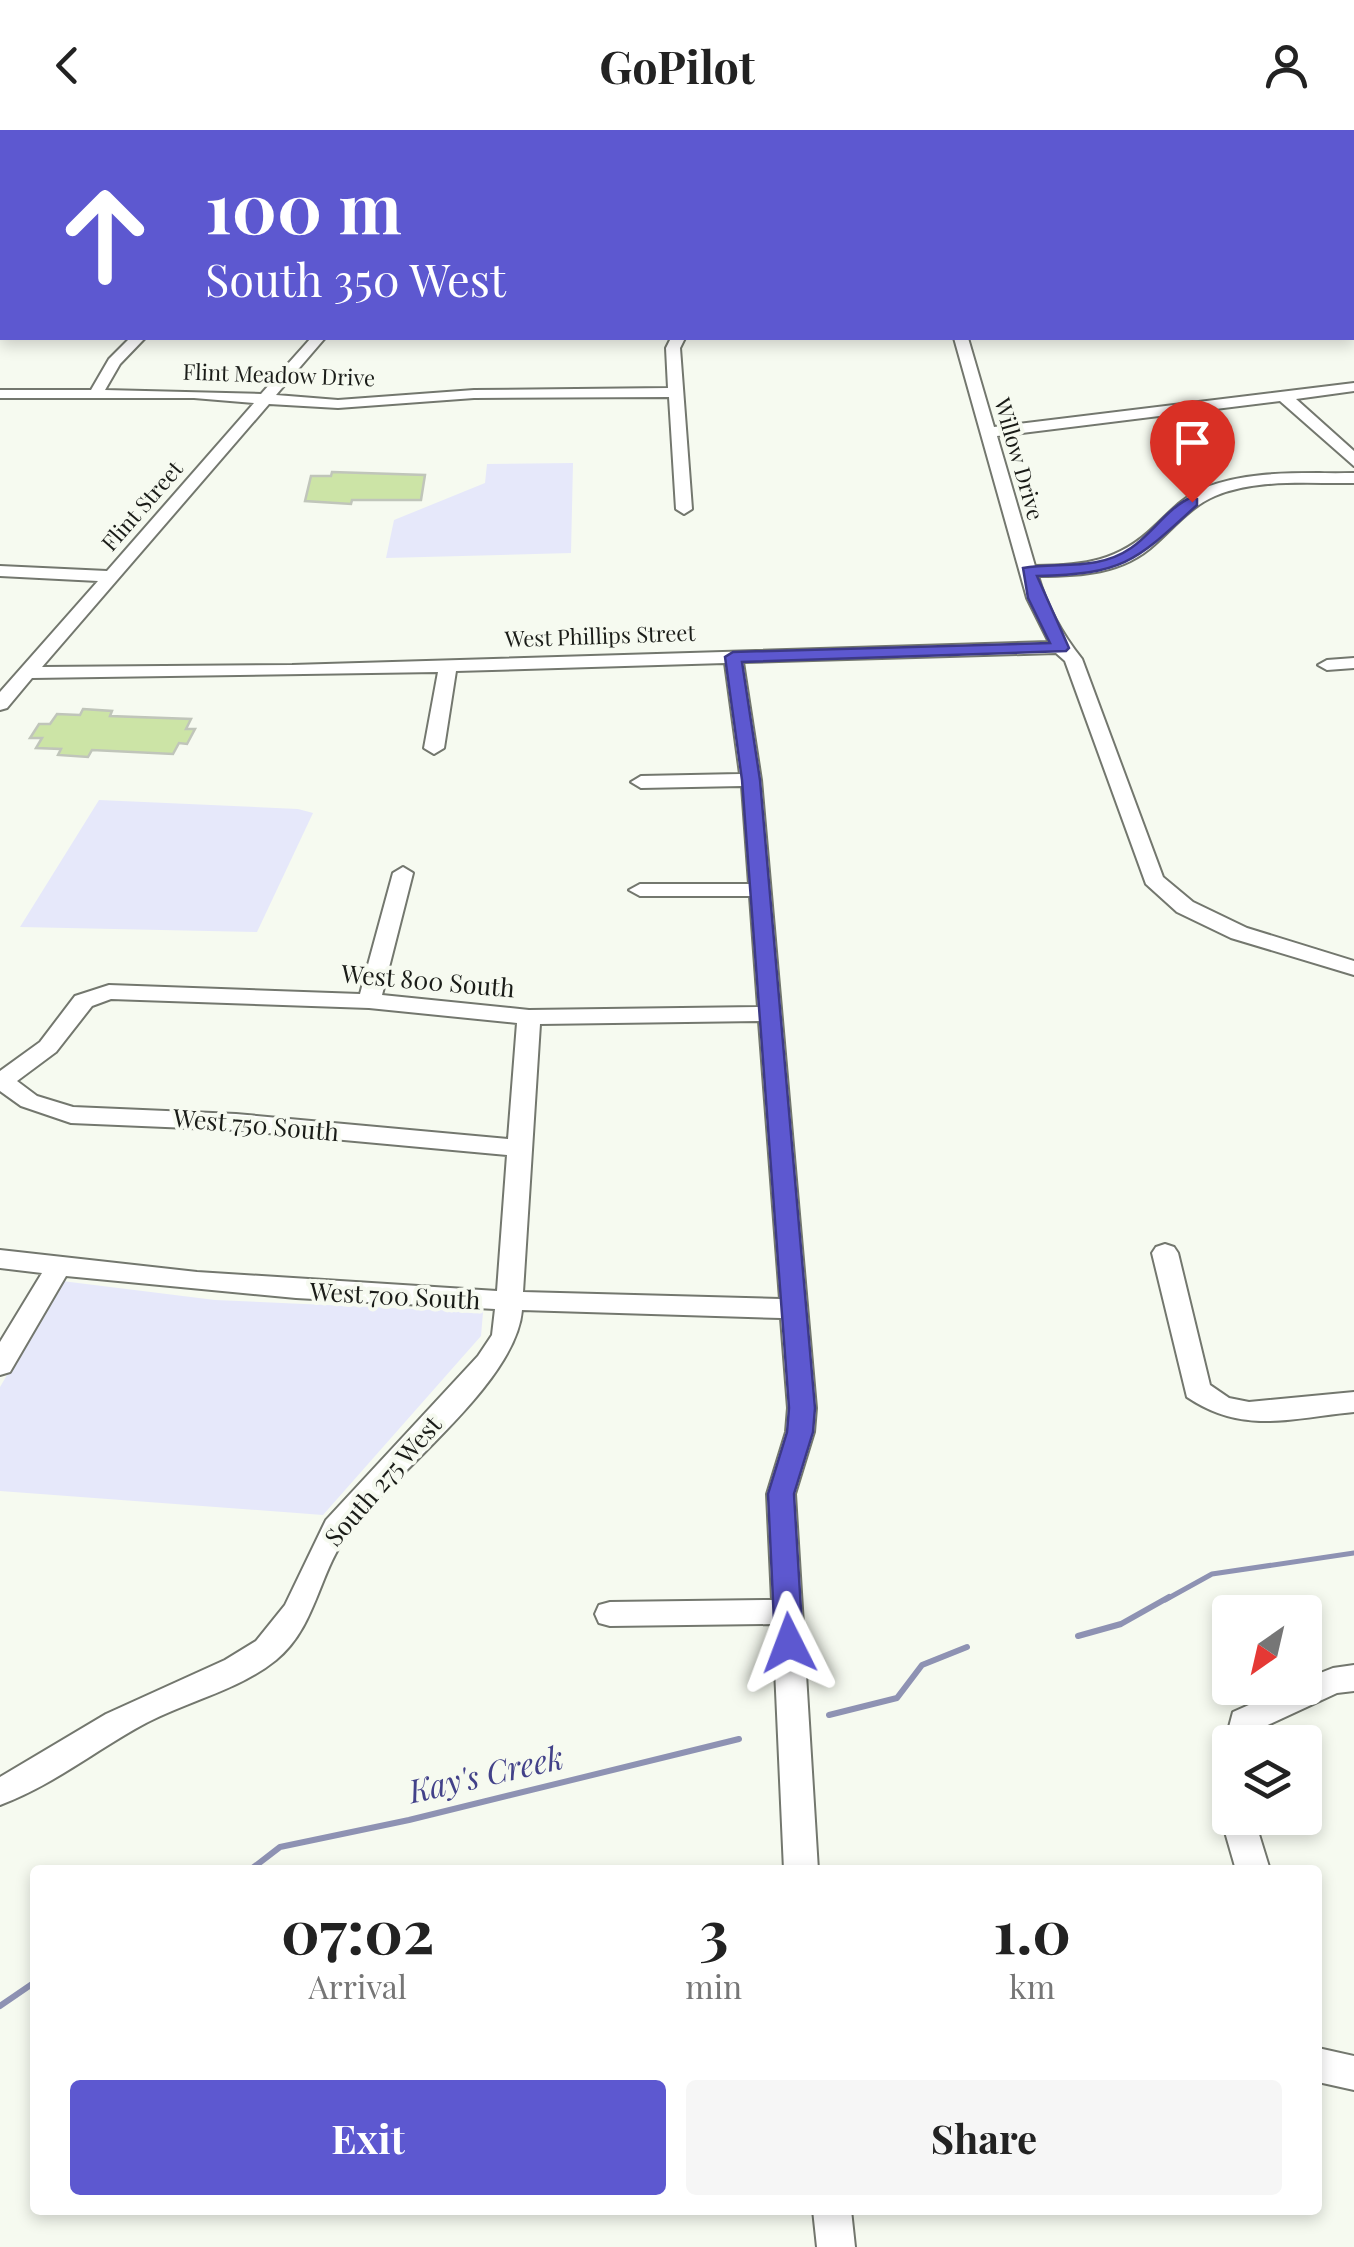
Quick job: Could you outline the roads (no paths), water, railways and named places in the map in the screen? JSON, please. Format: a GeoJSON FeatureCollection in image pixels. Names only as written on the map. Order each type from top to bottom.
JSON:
{"type":"FeatureCollection","features":[{"type":"Feature","properties":{"kind":"street"},"geometry":{"type":"LineString","coordinates":[[96,394],[114,362],[136,340]]}},
{"type":"Feature","properties":{"kind":"street","name":"Flint Street"},"geometry":{"type":"LineString","coordinates":[[0,704],[316,340]]}},
{"type":"Feature","properties":{"kind":"street"},"geometry":{"type":"LineString","coordinates":[[677,340],[673,348],[684,510]]}},
{"type":"Feature","properties":{"kind":"street","name":"Willow Drive"},"geometry":{"type":"LineString","coordinates":[[962,340],[1036,598],[1060,648]]}},
{"type":"Feature","properties":{"kind":"street"},"geometry":{"type":"LineString","coordinates":[[988,432],[1021,431],[1354,386]]}},
{"type":"Feature","properties":{"kind":"street","name":"Flint Meadow Drive"},"geometry":{"type":"LineString","coordinates":[[0,394],[194,394],[338,404],[474,394],[676,392]]}},
{"type":"Feature","properties":{"kind":"street"},"geometry":{"type":"LineString","coordinates":[[1283,396],[1332,436],[1354,462]]}},
{"type":"Feature","properties":{"kind":"street"},"geometry":{"type":"LineString","coordinates":[[1028,572],[1074,570],[1118,562],[1138,551],[1192,502],[1226,487],[1252,482],[1354,478]]}},
{"type":"Feature","properties":{"kind":"street"},"geometry":{"type":"LineString","coordinates":[[0,571],[111,576]]}},
{"type":"Feature","properties":{"kind":"street"},"geometry":{"type":"LineString","coordinates":[[1060,648],[1072,659],[1154,880],[1185,908],[1239,933],[1354,968]]}},
{"type":"Feature","properties":{"kind":"street","name":"West Phillips Street"},"geometry":{"type":"LineString","coordinates":[[27,673],[448,666],[1060,648]]}},
{"type":"Feature","properties":{"kind":"street"},"geometry":{"type":"LineString","coordinates":[[733,657],[751,780],[802,1408],[800,1432],[781,1494],[801,1865]]}},
{"type":"Feature","properties":{"kind":"street"},"geometry":{"type":"LineString","coordinates":[[434,748],[448,666]]}},
{"type":"Feature","properties":{"kind":"street"},"geometry":{"type":"LineString","coordinates":[[641,782],[751,780]]}},
{"type":"Feature","properties":{"kind":"street"},"geometry":{"type":"LineString","coordinates":[[369,1001],[403,873]]}},
{"type":"Feature","properties":{"kind":"street"},"geometry":{"type":"LineString","coordinates":[[640,890],[760,890]]}},
{"type":"Feature","properties":{"kind":"street","name":"West 800 South"},"geometry":{"type":"LineString","coordinates":[[1,1081],[42,1055],[70,1026],[83,1001],[109,992],[369,1001],[529,1016],[771,1014]]}},
{"type":"Feature","properties":{"kind":"street","name":"South 275 West"},"geometry":{"type":"LineString","coordinates":[[0,1791],[106,1728],[158,1702],[219,1679],[260,1656],[290,1622],[318,1557],[336,1528],[488,1363],[504,1336],[510,1301],[529,1016]]}},
{"type":"Feature","properties":{"kind":"street","name":"West 750 South"},"geometry":{"type":"LineString","coordinates":[[1,1081],[29,1101],[72,1115],[236,1122],[518,1148]]}},
{"type":"Feature","properties":{"kind":"street"},"geometry":{"type":"LineString","coordinates":[[1164,1253],[1197,1390],[1222,1407],[1249,1412],[1354,1402]]}},
{"type":"Feature","properties":{"kind":"street","name":"West 700 South"},"geometry":{"type":"LineString","coordinates":[[0,1259],[216,1286],[510,1301],[792,1308]]}},
{"type":"Feature","properties":{"kind":"street"},"geometry":{"type":"LineString","coordinates":[[0,1365],[60,1268]]}},
{"type":"Feature","properties":{"kind":"street"},"geometry":{"type":"LineString","coordinates":[[610,1614],[787,1612]]}},
{"type":"Feature","properties":{"kind":"street"},"geometry":{"type":"LineString","coordinates":[[1254,1725],[1333,1681],[1354,1678]]}},
{"type":"Feature","properties":{"kind":"street"},"geometry":{"type":"LineString","coordinates":[[1243,1835],[1251,1865]]}},
{"type":"Feature","properties":{"kind":"street"},"geometry":{"type":"LineString","coordinates":[[1322,2066],[1354,2073]]}},
{"type":"Feature","properties":{"kind":"street"},"geometry":{"type":"LineString","coordinates":[[833,2215],[836,2247]]}},
{"type":"Feature","properties":{"kind":"waterway","name":"Kay's Creek"},"geometry":{"type":"LineString","coordinates":[[1165,1600],[1212,1574],[1354,1553]]}},
{"type":"Feature","properties":{"kind":"waterway","name":"Kay's Creek"},"geometry":{"type":"LineString","coordinates":[[1078,1636],[1121,1624],[1169,1597]]}},
{"type":"Feature","properties":{"kind":"waterway","name":"Kay's Creek"},"geometry":{"type":"LineString","coordinates":[[829,1715],[897,1698],[922,1665],[967,1647]]}},
{"type":"Feature","properties":{"kind":"waterway","name":"Kay's Creek"},"geometry":{"type":"LineString","coordinates":[[257,1865],[280,1847],[409,1820],[739,1739]]}},
{"type":"Feature","properties":{"kind":"waterway","name":"Kay's Creek"},"geometry":{"type":"LineString","coordinates":[[0,2006],[30,1985]]}}]}
